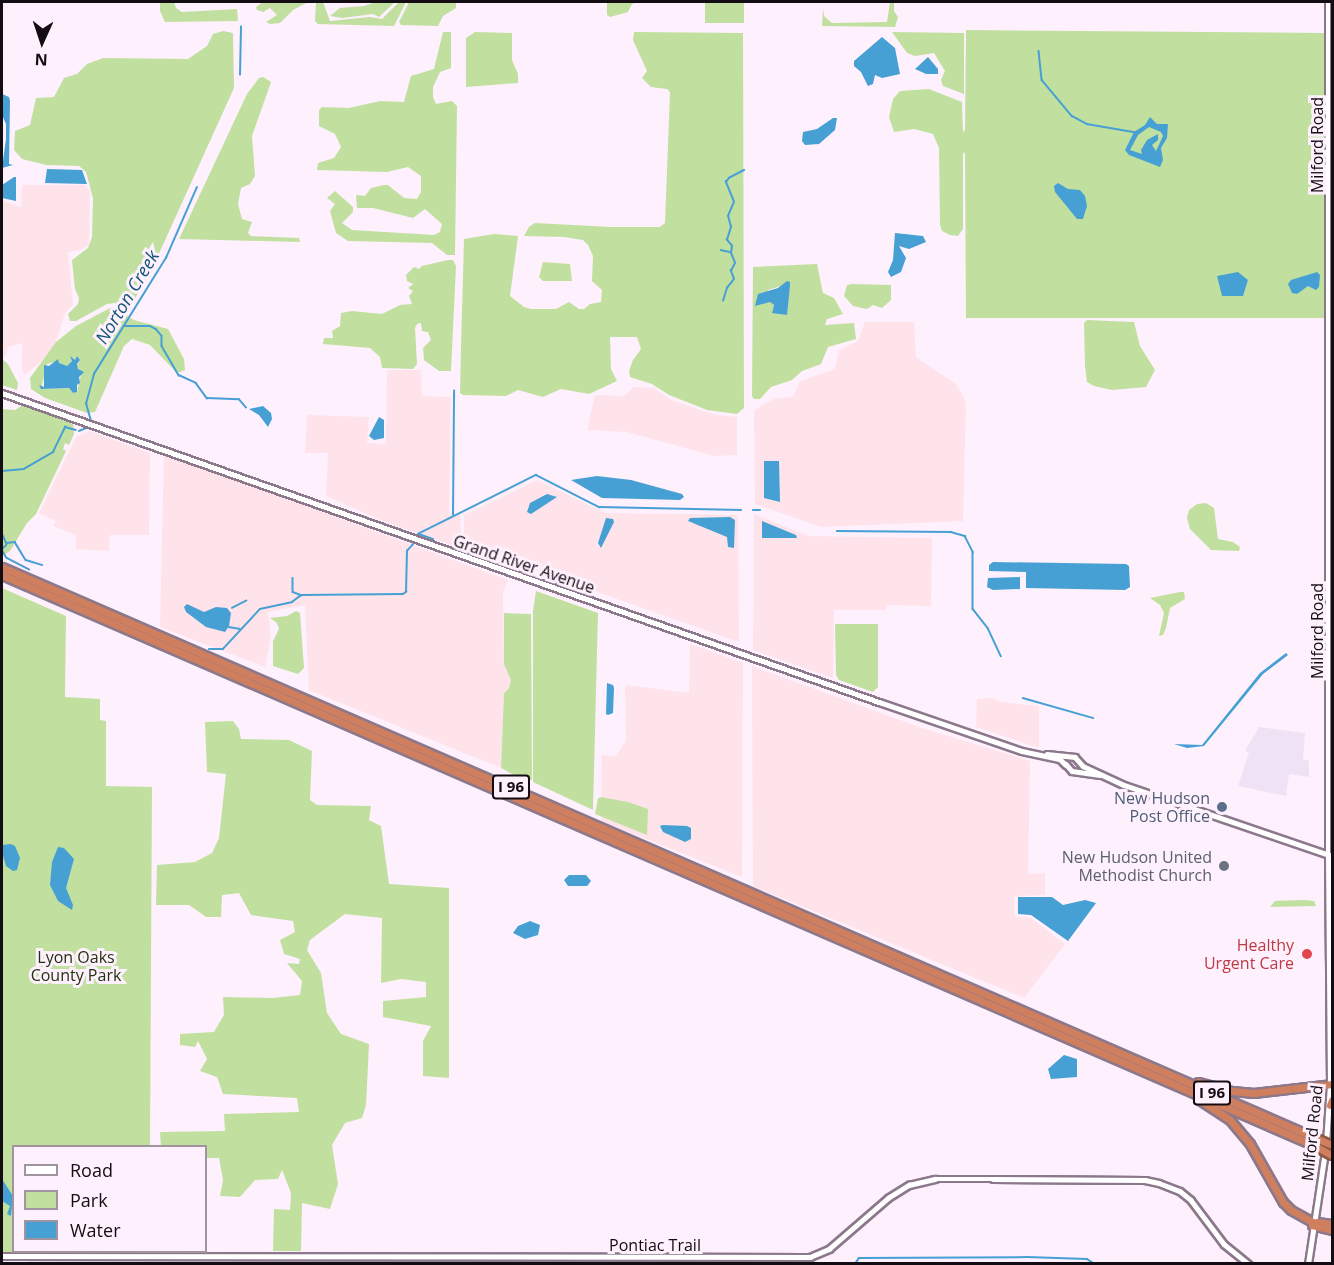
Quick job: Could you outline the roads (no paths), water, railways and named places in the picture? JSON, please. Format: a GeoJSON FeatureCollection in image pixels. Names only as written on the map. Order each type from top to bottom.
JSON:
{"type":"FeatureCollection","features":[{"type":"Feature","properties":{"kind":"highway","name":"I 96"},"geometry":{"type":"LineString","coordinates":[[2,567],[1020,1008],[1317,1140],[1332,1155]]}},
{"type":"Feature","properties":{"kind":"highway","name":"I 96"},"geometry":{"type":"LineString","coordinates":[[2,575],[1027,1022],[1142,1071],[1317,1140],[1332,1143]]}},
{"type":"Feature","properties":{"kind":"highway"},"geometry":{"type":"LineString","coordinates":[[1144,1063],[1232,1091],[1265,1093],[1331,1084]]}},
{"type":"Feature","properties":{"kind":"highway"},"geometry":{"type":"LineString","coordinates":[[1142,1071],[1203,1102],[1230,1120],[1250,1144],[1283,1202],[1291,1210],[1332,1230]]}},
{"type":"Feature","properties":{"kind":"highway"},"geometry":{"type":"LineString","coordinates":[[1313,1222],[1332,1224]]}},
{"type":"Feature","properties":{"kind":"main road","name":"Grand River Avenue"},"geometry":{"type":"LineString","coordinates":[[2,393],[878,702],[1039,755],[1060,759],[1066,765]]}},
{"type":"Feature","properties":{"kind":"main road","name":"Grand River Avenue"},"geometry":{"type":"LineString","coordinates":[[1039,755],[1055,754],[1070,757]]}},
{"type":"Feature","properties":{"kind":"main road"},"geometry":{"type":"LineString","coordinates":[[1100,775],[1080,763],[1077,758],[1070,757],[1066,765],[1070,771],[1100,775],[1331,854]]}},
{"type":"Feature","properties":{"kind":"main road"},"geometry":{"type":"LineString","coordinates":[[1076,771],[1080,763]]}},
{"type":"Feature","properties":{"kind":"main road","name":"Milford Road"},"geometry":{"type":"LineString","coordinates":[[1309,1261],[1331,1102],[1331,854]]}},
{"type":"Feature","properties":{"kind":"main road","name":"Pontiac Trail"},"geometry":{"type":"LineString","coordinates":[[2,1256],[810,1257],[829,1249],[888,1198],[909,1185],[930,1180],[968,1179],[1145,1180],[1159,1183],[1180,1191],[1191,1200],[1225,1245],[1249,1263]]}},
{"type":"Feature","properties":{"kind":"street","name":"Milford Road"},"geometry":{"type":"LineString","coordinates":[[1328,2],[1331,854]]}},
{"type":"Feature","properties":{"kind":"water"},"geometry":{"type":"Polygon","coordinates":[[[882,37],[895,48],[900,74],[882,78],[875,75],[873,84],[868,86],[861,72],[854,66],[854,61],[882,37]]]}},
{"type":"Feature","properties":{"kind":"water"},"geometry":{"type":"Polygon","coordinates":[[[928,57],[938,69],[938,74],[926,74],[915,69],[928,57]]]}},
{"type":"Feature","properties":{"kind":"water"},"geometry":{"type":"Polygon","coordinates":[[[2,94],[9,97],[10,101],[9,164],[13,165],[2,168],[6,124],[2,115],[2,94]]]}},
{"type":"Feature","properties":{"kind":"water"},"geometry":{"type":"Polygon","coordinates":[[[1150,117],[1157,124],[1168,124],[1167,138],[1161,148],[1163,160],[1160,167],[1129,155],[1125,150],[1134,132],[1145,125],[1150,117]],[[1149,127],[1138,135],[1130,150],[1142,154],[1141,150],[1147,140],[1158,134],[1158,140],[1152,145],[1156,151],[1163,136],[1161,132],[1149,127]]]}},
{"type":"Feature","properties":{"kind":"water"},"geometry":{"type":"Polygon","coordinates":[[[833,118],[837,118],[835,130],[819,144],[805,145],[802,141],[803,132],[817,129],[833,118]]]}},
{"type":"Feature","properties":{"kind":"water"},"geometry":{"type":"Polygon","coordinates":[[[47,169],[82,170],[87,184],[45,183],[47,169]]]}},
{"type":"Feature","properties":{"kind":"water"},"geometry":{"type":"Polygon","coordinates":[[[16,177],[16,201],[2,198],[2,185],[16,177]]]}},
{"type":"Feature","properties":{"kind":"water"},"geometry":{"type":"Polygon","coordinates":[[[1058,183],[1068,189],[1080,190],[1085,196],[1087,206],[1083,219],[1077,219],[1055,192],[1054,186],[1058,183]]]}},
{"type":"Feature","properties":{"kind":"water"},"geometry":{"type":"Polygon","coordinates":[[[895,233],[923,236],[926,242],[909,249],[899,246],[906,258],[901,272],[891,277],[888,272],[893,260],[895,233]]]}},
{"type":"Feature","properties":{"kind":"water"},"geometry":{"type":"Polygon","coordinates":[[[1238,272],[1248,280],[1243,296],[1222,296],[1217,276],[1238,272]]]}},
{"type":"Feature","properties":{"kind":"water"},"geometry":{"type":"Polygon","coordinates":[[[1317,272],[1320,275],[1319,287],[1316,290],[1308,286],[1297,294],[1292,293],[1288,284],[1291,280],[1317,272]]]}},
{"type":"Feature","properties":{"kind":"water"},"geometry":{"type":"Polygon","coordinates":[[[787,281],[790,282],[790,286],[787,315],[772,313],[774,305],[770,302],[755,306],[758,294],[778,288],[787,281]]]}},
{"type":"Feature","properties":{"kind":"water"},"geometry":{"type":"Polygon","coordinates":[[[70,356],[75,360],[77,356],[80,360],[77,364],[78,369],[84,372],[79,377],[77,392],[73,393],[69,388],[41,389],[39,385],[44,387],[44,365],[49,366],[58,359],[59,363],[67,366],[72,361],[70,356]]]}},
{"type":"Feature","properties":{"kind":"water"},"geometry":{"type":"Polygon","coordinates":[[[263,406],[271,413],[272,419],[268,427],[259,415],[249,409],[263,406]]]}},
{"type":"Feature","properties":{"kind":"water"},"geometry":{"type":"Polygon","coordinates":[[[379,417],[384,420],[384,438],[374,440],[369,436],[379,417]]]}},
{"type":"Feature","properties":{"kind":"water"},"geometry":{"type":"Polygon","coordinates":[[[764,461],[779,461],[780,502],[764,498],[764,461]]]}},
{"type":"Feature","properties":{"kind":"water"},"geometry":{"type":"Polygon","coordinates":[[[597,476],[631,480],[682,494],[684,497],[680,500],[602,498],[571,480],[597,476]]]}},
{"type":"Feature","properties":{"kind":"water"},"geometry":{"type":"Polygon","coordinates":[[[547,494],[557,497],[531,514],[527,512],[530,503],[547,494]]]}},
{"type":"Feature","properties":{"kind":"water"},"geometry":{"type":"Polygon","coordinates":[[[730,517],[735,520],[734,548],[728,547],[727,537],[688,521],[690,518],[730,517]]]}},
{"type":"Feature","properties":{"kind":"water"},"geometry":{"type":"Polygon","coordinates":[[[606,518],[613,519],[614,522],[601,548],[598,543],[606,518]]]}},
{"type":"Feature","properties":{"kind":"water"},"geometry":{"type":"Polygon","coordinates":[[[762,521],[796,535],[797,538],[762,538],[762,521]]]}},
{"type":"Feature","properties":{"kind":"water"},"geometry":{"type":"Polygon","coordinates":[[[993,562],[1126,564],[1129,566],[1130,587],[1125,590],[1026,588],[1026,572],[989,571],[989,565],[993,562]]]}},
{"type":"Feature","properties":{"kind":"water"},"geometry":{"type":"Polygon","coordinates":[[[1020,577],[1020,589],[993,590],[987,587],[988,578],[1020,577]]]}},
{"type":"Feature","properties":{"kind":"water"},"geometry":{"type":"Polygon","coordinates":[[[187,604],[204,612],[216,607],[227,608],[231,613],[229,626],[225,632],[206,627],[186,612],[184,607],[187,604]]]}},
{"type":"Feature","properties":{"kind":"water"},"geometry":{"type":"Polygon","coordinates":[[[1286,653],[1288,655],[1263,674],[1204,746],[1187,748],[1174,744],[1202,745],[1260,673],[1286,653]]]}},
{"type":"Feature","properties":{"kind":"water"},"geometry":{"type":"Polygon","coordinates":[[[607,683],[613,685],[614,688],[613,713],[608,715],[606,714],[607,683]]]}},
{"type":"Feature","properties":{"kind":"water"},"geometry":{"type":"Polygon","coordinates":[[[660,826],[691,828],[691,839],[685,842],[663,832],[660,826]]]}},
{"type":"Feature","properties":{"kind":"water"},"geometry":{"type":"Polygon","coordinates":[[[2,845],[15,846],[20,858],[17,870],[13,871],[6,866],[2,852],[2,845]]]}},
{"type":"Feature","properties":{"kind":"water"},"geometry":{"type":"Polygon","coordinates":[[[58,847],[64,848],[74,859],[66,888],[73,905],[72,910],[58,901],[50,885],[52,862],[58,847]]]}},
{"type":"Feature","properties":{"kind":"water"},"geometry":{"type":"Polygon","coordinates":[[[569,875],[586,875],[591,881],[587,886],[568,886],[564,880],[569,875]]]}},
{"type":"Feature","properties":{"kind":"water"},"geometry":{"type":"Polygon","coordinates":[[[1018,897],[1052,897],[1063,905],[1085,900],[1096,903],[1068,941],[1031,915],[1018,914],[1018,897]]]}},
{"type":"Feature","properties":{"kind":"water"},"geometry":{"type":"Polygon","coordinates":[[[530,921],[540,925],[538,935],[525,939],[513,933],[518,926],[530,921]]]}},
{"type":"Feature","properties":{"kind":"water"},"geometry":{"type":"Polygon","coordinates":[[[1064,1055],[1077,1059],[1077,1077],[1051,1079],[1048,1069],[1064,1055]]]}},
{"type":"Feature","properties":{"kind":"water"},"geometry":{"type":"Polygon","coordinates":[[[2,1179],[12,1194],[11,1216],[7,1214],[10,1206],[2,1201],[2,1179]]]}},
{"type":"Feature","properties":{"kind":"waterway","name":"Norton Creek"},"geometry":{"type":"LineString","coordinates":[[240,75],[241,27]]}},
{"type":"Feature","properties":{"kind":"waterway"},"geometry":{"type":"LineString","coordinates":[[1039,51],[1042,80],[1072,116],[1087,124],[1134,132]]}},
{"type":"Feature","properties":{"kind":"waterway"},"geometry":{"type":"LineString","coordinates":[[723,301],[727,288],[734,279],[731,271],[735,263],[731,253],[732,246],[727,240],[731,227],[728,216],[734,202],[726,182],[744,170]]}},
{"type":"Feature","properties":{"kind":"waterway","name":"Norton Creek"},"geometry":{"type":"LineString","coordinates":[[91,421],[86,404],[94,374],[166,258],[197,187]]}},
{"type":"Feature","properties":{"kind":"waterway"},"geometry":{"type":"LineString","coordinates":[[721,250],[730,252]]}},
{"type":"Feature","properties":{"kind":"waterway"},"geometry":{"type":"LineString","coordinates":[[125,326],[150,326],[156,329],[162,336],[162,346],[179,375],[196,383],[207,398],[239,399],[246,407]]}},
{"type":"Feature","properties":{"kind":"waterway"},"geometry":{"type":"LineString","coordinates":[[453,515],[454,391]]}},
{"type":"Feature","properties":{"kind":"waterway","name":"Norton Creek"},"geometry":{"type":"LineString","coordinates":[[2,471],[24,469],[53,452],[65,427],[76,430]]}},
{"type":"Feature","properties":{"kind":"waterway","name":"Norton Creek"},"geometry":{"type":"LineString","coordinates":[[79,431],[89,427]]}},
{"type":"Feature","properties":{"kind":"waterway"},"geometry":{"type":"LineString","coordinates":[[418,534],[536,475],[599,507],[741,510]]}},
{"type":"Feature","properties":{"kind":"waterway"},"geometry":{"type":"LineString","coordinates":[[753,510],[760,510]]}},
{"type":"Feature","properties":{"kind":"waterway"},"geometry":{"type":"LineString","coordinates":[[837,531],[951,532],[965,536],[973,552],[973,609],[988,628],[1001,656]]}},
{"type":"Feature","properties":{"kind":"waterway"},"geometry":{"type":"LineString","coordinates":[[2,533],[6,542]]}},
{"type":"Feature","properties":{"kind":"waterway"},"geometry":{"type":"LineString","coordinates":[[419,534],[433,539]]}},
{"type":"Feature","properties":{"kind":"waterway"},"geometry":{"type":"LineString","coordinates":[[6,543],[15,542],[26,560],[42,565]]}},
{"type":"Feature","properties":{"kind":"waterway"},"geometry":{"type":"LineString","coordinates":[[293,578],[293,592],[301,595],[403,594],[406,592],[407,551],[415,542]]}},
{"type":"Feature","properties":{"kind":"waterway"},"geometry":{"type":"LineString","coordinates":[[7,545],[2,550],[7,558],[29,569]]}},
{"type":"Feature","properties":{"kind":"waterway"},"geometry":{"type":"LineString","coordinates":[[209,649],[223,649],[260,609],[292,602],[300,596]]}},
{"type":"Feature","properties":{"kind":"waterway"},"geometry":{"type":"LineString","coordinates":[[232,608],[246,601]]}},
{"type":"Feature","properties":{"kind":"waterway"},"geometry":{"type":"LineString","coordinates":[[229,627],[240,629]]}},
{"type":"Feature","properties":{"kind":"waterway"},"geometry":{"type":"LineString","coordinates":[[1023,698],[1093,718]]}},
{"type":"Feature","properties":{"kind":"waterway"},"geometry":{"type":"LineString","coordinates":[[855,1264],[859,1258],[1027,1257],[1087,1259],[1095,1264]]}},
{"type":"Feature","properties":{"kind":"place","name":"New Hudson Post Office"},"geometry":{"type":"Point","coordinates":[1222,807]}},
{"type":"Feature","properties":{"kind":"place","name":"New Hudson United Methodist Church"},"geometry":{"type":"Point","coordinates":[1224,866]}},
{"type":"Feature","properties":{"kind":"place","name":"Healthy Urgent Care"},"geometry":{"type":"Point","coordinates":[1307,954]}},
{"type":"Feature","properties":{"kind":"park label","name":"Lyon Oaks County Park"},"geometry":{"type":"Point","coordinates":[76,966]}}]}
